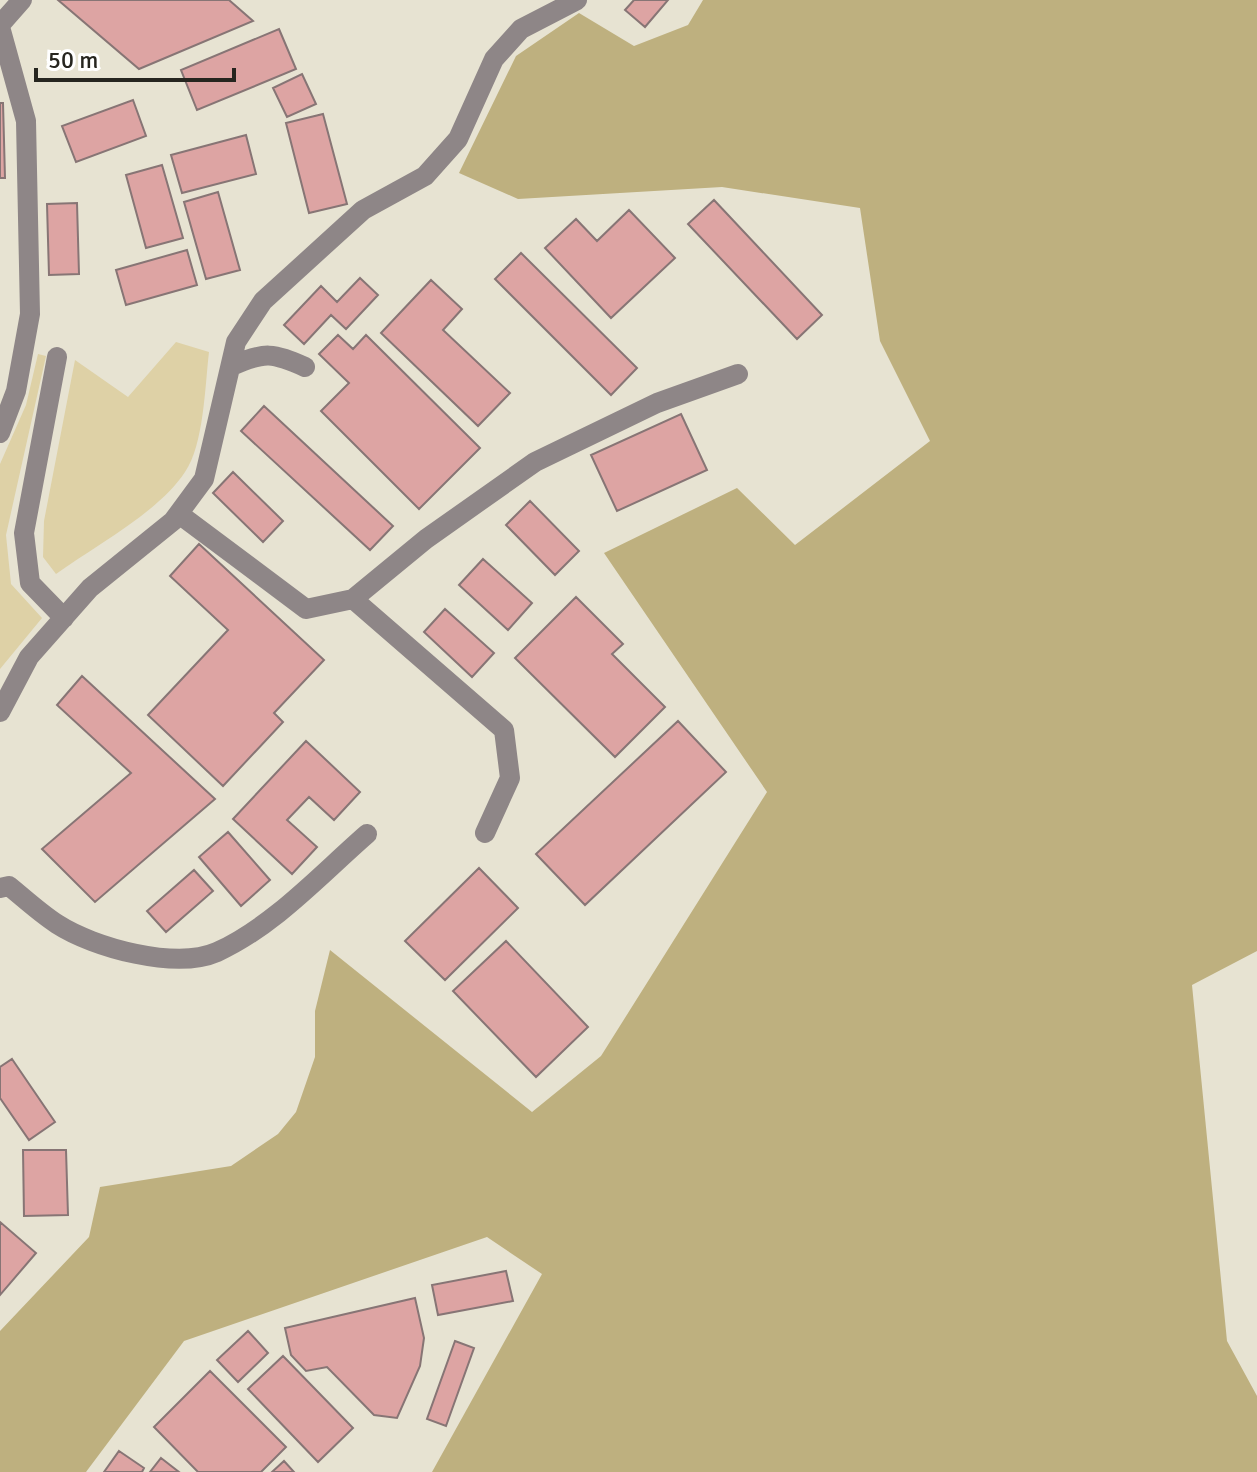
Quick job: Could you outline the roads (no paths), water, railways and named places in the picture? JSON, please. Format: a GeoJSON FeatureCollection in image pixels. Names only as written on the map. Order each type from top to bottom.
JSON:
{"type":"FeatureCollection","features":[{"type":"Feature","properties":{"kind":"street"},"geometry":{"type":"LineString","coordinates":[[0,433],[16,391],[30,314],[26,121],[7,79],[0,26],[22,0]]}},
{"type":"Feature","properties":{"kind":"street"},"geometry":{"type":"LineString","coordinates":[[0,712],[29,657],[90,588],[179,514],[204,479],[236,342],[263,301],[363,210],[425,176],[458,139],[494,59],[521,29],[577,0]]}},
{"type":"Feature","properties":{"kind":"street"},"geometry":{"type":"LineString","coordinates":[[232,366],[254,356],[275,354],[305,367]]}},
{"type":"Feature","properties":{"kind":"street"},"geometry":{"type":"LineString","coordinates":[[57,357],[24,533],[30,583],[64,618]]}},
{"type":"Feature","properties":{"kind":"street"},"geometry":{"type":"LineString","coordinates":[[179,514],[306,609],[353,599],[426,539],[535,462],[657,403],[738,374]]}},
{"type":"Feature","properties":{"kind":"street"},"geometry":{"type":"LineString","coordinates":[[353,599],[504,730],[510,778],[485,833]]}},
{"type":"Feature","properties":{"kind":"street"},"geometry":{"type":"LineString","coordinates":[[0,888],[9,886],[59,925],[118,950],[182,959],[216,952],[270,919],[367,834]]}}]}
